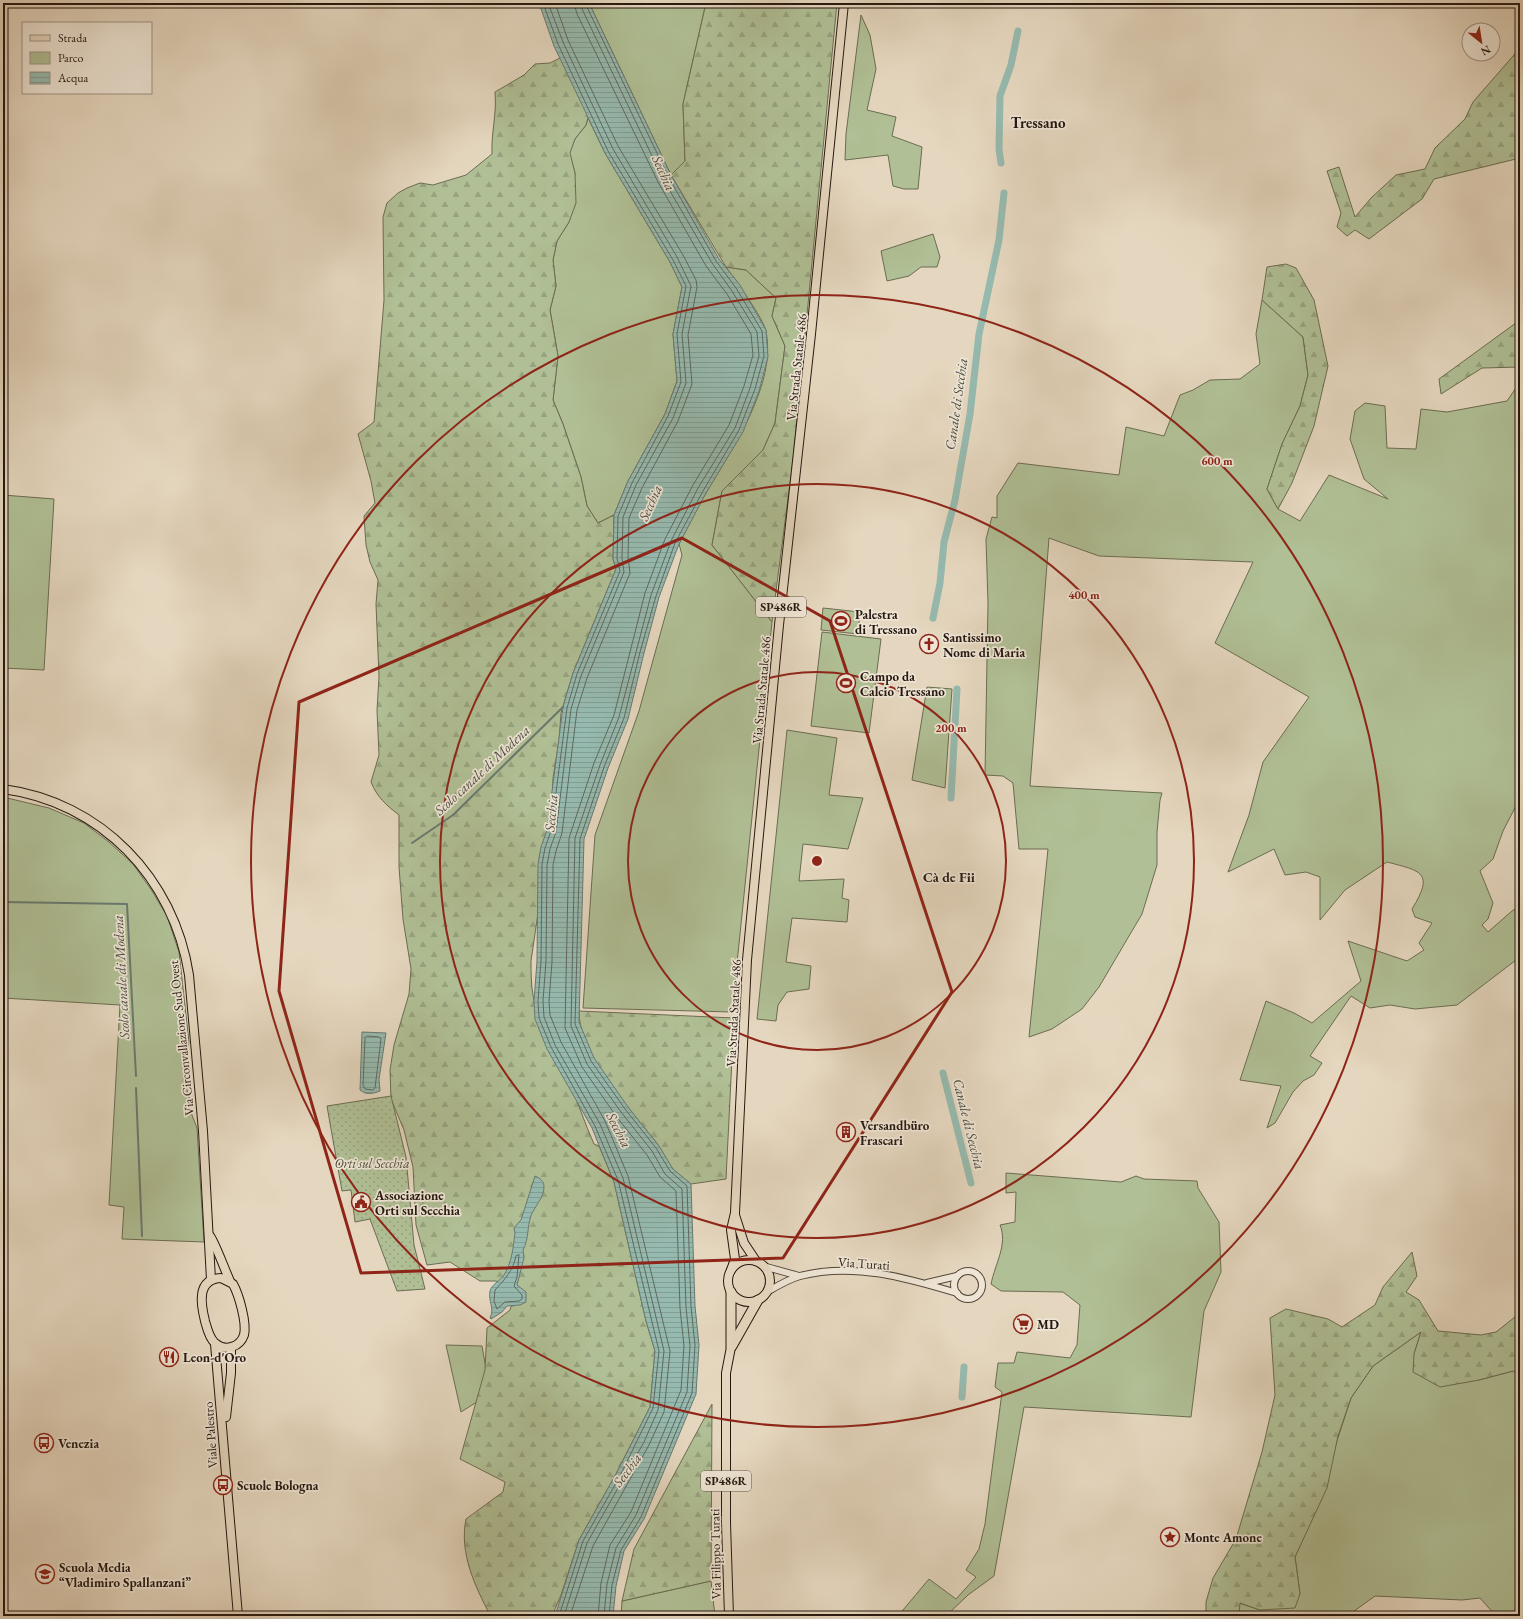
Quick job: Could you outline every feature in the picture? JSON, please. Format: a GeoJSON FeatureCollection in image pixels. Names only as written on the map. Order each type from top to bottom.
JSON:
{"type":"FeatureCollection","features":[{"type":"Feature","properties":{"kind":"highway","name":"SP486R"},"geometry":{"type":"LineString","coordinates":[[731,1292],[731,1347]]}},
{"type":"Feature","properties":{"kind":"highway","name":"SP486R"},"geometry":{"type":"LineString","coordinates":[[731,1347],[758,1300]]}},
{"type":"Feature","properties":{"kind":"main road","name":"Via Strada Statale 486"},"geometry":{"type":"LineString","coordinates":[[735,1213],[747,960],[778,633],[812,334],[844,3]]}},
{"type":"Feature","properties":{"kind":"main road","name":"Via Circonvallazione Sud Ovest"},"geometry":{"type":"LineString","coordinates":[[3,789],[21,792],[60,804],[90,820],[117,840],[138,861],[155,883],[175,922],[185,952],[189,975],[210,1236],[208,1241],[212,1280]]}},
{"type":"Feature","properties":{"kind":"main road","name":"SP486R"},"geometry":{"type":"LineString","coordinates":[[735,1213],[744,1243],[756,1261],[763,1266]]}},
{"type":"Feature","properties":{"kind":"main road","name":"SP486R"},"geometry":{"type":"LineString","coordinates":[[731,1292],[729,1277],[735,1259],[731,1230],[735,1213]]}},
{"type":"Feature","properties":{"kind":"main road","name":"Via Circonvallazione Sud Ovest"},"geometry":{"type":"LineString","coordinates":[[210,1236],[213,1239],[218,1256],[237,1293],[245,1331],[238,1344],[231,1348]]}},
{"type":"Feature","properties":{"kind":"main road"},"geometry":{"type":"LineString","coordinates":[[731,1270],[742,1262],[756,1261]]}},
{"type":"Feature","properties":{"kind":"main road"},"geometry":{"type":"LineString","coordinates":[[763,1266],[770,1278],[767,1292]]}},
{"type":"Feature","properties":{"kind":"main road"},"geometry":{"type":"LineString","coordinates":[[230,1281],[221,1278],[212,1280],[204,1287],[201,1301],[209,1334],[215,1344],[231,1348]]}},
{"type":"Feature","properties":{"kind":"main road"},"geometry":{"type":"LineString","coordinates":[[731,1292],[740,1300],[758,1300]]}},
{"type":"Feature","properties":{"kind":"main road","name":"SP486R"},"geometry":{"type":"LineString","coordinates":[[758,1300],[767,1292]]}},
{"type":"Feature","properties":{"kind":"main road","name":"Viale Palestro"},"geometry":{"type":"LineString","coordinates":[[215,1344],[228,1519],[231,1523],[238,1616]]}},
{"type":"Feature","properties":{"kind":"main road","name":"Via Filippo Turati"},"geometry":{"type":"LineString","coordinates":[[729,1616],[726,1523],[726,1373],[731,1347]]}},
{"type":"Feature","properties":{"kind":"main road","name":"Viale Palestro"},"geometry":{"type":"LineString","coordinates":[[231,1348],[231,1373],[225,1411],[234,1519],[231,1523]]}},
{"type":"Feature","properties":{"kind":"street"},"geometry":{"type":"LineString","coordinates":[[763,1266],[799,1276]]}},
{"type":"Feature","properties":{"kind":"street","name":"Via Turati"},"geometry":{"type":"LineString","coordinates":[[799,1276],[840,1270],[883,1274],[926,1283],[929,1286],[957,1293]]}},
{"type":"Feature","properties":{"kind":"street"},"geometry":{"type":"LineString","coordinates":[[971,1271],[978,1275],[982,1284],[979,1294],[973,1298],[964,1298],[957,1293],[954,1286],[957,1276],[962,1272],[971,1271]]}},
{"type":"Feature","properties":{"kind":"street"},"geometry":{"type":"LineString","coordinates":[[767,1292],[799,1276]]}},
{"type":"Feature","properties":{"kind":"street","name":"Via Turati"},"geometry":{"type":"LineString","coordinates":[[926,1283],[957,1276]]}},
{"type":"Feature","properties":{"kind":"highlighted area"},"geometry":{"type":"Polygon","coordinates":[[[682,538],[830,621],[952,992],[783,1258],[361,1273],[279,991],[299,702],[682,538]]]}},
{"type":"Feature","properties":{"kind":"green space"},"geometry":{"type":"Polygon","coordinates":[[[589,3],[706,3],[683,104],[685,161],[671,175],[589,3]]]}},
{"type":"Feature","properties":{"kind":"green space"},"geometry":{"type":"Polygon","coordinates":[[[706,3],[837,3],[793,460],[772,622],[712,545],[722,491],[763,450],[775,423],[785,346],[772,316],[776,298],[746,270],[726,267],[671,175],[685,161],[683,104],[706,3]]]}},
{"type":"Feature","properties":{"kind":"green space"},"geometry":{"type":"Polygon","coordinates":[[[861,15],[870,35],[876,69],[867,110],[896,117],[892,136],[922,147],[918,189],[904,189],[893,186],[888,155],[845,160],[846,134],[861,15]]]}},
{"type":"Feature","properties":{"kind":"green space"},"geometry":{"type":"Polygon","coordinates":[[[1520,48],[1520,158],[1434,179],[1422,199],[1369,239],[1355,230],[1347,236],[1337,227],[1341,213],[1327,171],[1339,167],[1355,217],[1371,198],[1396,175],[1425,169],[1435,148],[1465,119],[1473,102],[1520,48]]]}},
{"type":"Feature","properties":{"kind":"green space"},"geometry":{"type":"Polygon","coordinates":[[[566,55],[591,107],[586,125],[575,139],[570,153],[575,173],[576,203],[569,222],[557,241],[553,260],[556,286],[550,310],[558,356],[553,400],[581,477],[587,506],[598,523],[614,515],[613,559],[616,569],[573,673],[561,713],[559,741],[553,778],[551,824],[531,961],[531,982],[535,1006],[539,1018],[570,1082],[594,1144],[599,1146],[614,1182],[646,1321],[655,1351],[650,1407],[616,1474],[579,1540],[561,1595],[552,1616],[498,1616],[490,1615],[474,1581],[467,1557],[464,1532],[466,1519],[503,1492],[505,1482],[460,1459],[485,1370],[487,1328],[510,1310],[515,1292],[508,1283],[480,1281],[450,1262],[427,1265],[416,1225],[413,1167],[404,1130],[391,1099],[390,1070],[394,1045],[409,994],[411,969],[403,919],[399,867],[399,815],[382,800],[371,782],[379,755],[377,710],[379,677],[376,604],[378,580],[370,562],[366,545],[364,516],[375,503],[371,481],[358,434],[374,422],[384,300],[383,217],[387,203],[398,193],[420,183],[433,185],[466,175],[492,154],[495,92],[524,75],[535,64],[550,63],[566,55]]]}},
{"type":"Feature","properties":{"kind":"green space"},"geometry":{"type":"Polygon","coordinates":[[[588,118],[605,153],[670,262],[682,287],[673,334],[677,381],[665,414],[628,481],[614,515],[598,523],[587,506],[581,477],[553,400],[558,356],[550,310],[556,286],[553,260],[557,241],[569,222],[575,173],[569,153],[575,139],[586,125],[588,118]]]}},
{"type":"Feature","properties":{"kind":"green space"},"geometry":{"type":"Polygon","coordinates":[[[933,234],[940,257],[937,267],[921,267],[909,276],[887,281],[881,251],[933,234]]]}},
{"type":"Feature","properties":{"kind":"green space"},"geometry":{"type":"Polygon","coordinates":[[[1286,264],[1296,268],[1314,300],[1328,366],[1314,426],[1292,483],[1278,509],[1267,489],[1282,444],[1300,406],[1308,375],[1303,337],[1262,300],[1267,267],[1286,264]]]}},
{"type":"Feature","properties":{"kind":"green space"},"geometry":{"type":"Polygon","coordinates":[[[726,267],[746,270],[776,298],[772,316],[785,346],[775,423],[763,450],[722,491],[712,545],[772,622],[732,1012],[583,1008],[595,835],[639,711],[682,555],[679,544],[702,499],[750,415],[759,394],[765,373],[768,352],[764,325],[742,289],[726,267]]]}},
{"type":"Feature","properties":{"kind":"green space"},"geometry":{"type":"Polygon","coordinates":[[[1262,300],[1303,337],[1308,375],[1300,406],[1282,444],[1267,489],[1278,509],[1300,521],[1329,475],[1388,499],[1364,479],[1350,439],[1355,411],[1365,403],[1385,406],[1387,448],[1416,449],[1421,409],[1447,412],[1507,401],[1520,382],[1520,658],[1515,670],[1520,671],[1520,798],[1503,831],[1493,859],[1480,871],[1493,903],[1488,919],[1482,925],[1488,932],[1520,906],[1520,957],[1457,1005],[1415,1009],[1390,1005],[1370,1008],[1351,996],[1310,1056],[1322,1063],[1314,1075],[1303,1081],[1293,1092],[1275,1123],[1267,1128],[1281,1086],[1240,1080],[1266,1001],[1294,1013],[1312,1023],[1361,981],[1348,941],[1407,961],[1424,950],[1419,943],[1432,923],[1415,917],[1412,909],[1423,887],[1421,875],[1416,871],[1387,862],[1345,890],[1320,920],[1320,877],[1306,872],[1285,875],[1274,849],[1228,872],[1249,815],[1263,762],[1309,697],[1215,643],[1253,562],[1099,556],[1049,538],[1030,786],[1162,793],[1157,832],[1157,865],[1142,914],[1099,987],[1082,1009],[1052,1029],[1029,1037],[1048,849],[1019,849],[1013,783],[1003,776],[985,775],[988,603],[986,539],[992,517],[997,518],[997,496],[1018,463],[1119,475],[1126,427],[1164,436],[1180,395],[1193,390],[1210,380],[1240,379],[1260,364],[1256,334],[1262,300]]]}},
{"type":"Feature","properties":{"kind":"green space"},"geometry":{"type":"Polygon","coordinates":[[[1520,320],[1520,367],[1482,368],[1441,394],[1439,379],[1520,320]]]}},
{"type":"Feature","properties":{"kind":"green space"},"geometry":{"type":"Polygon","coordinates":[[[3,495],[54,499],[44,670],[3,668],[3,495]]]}},
{"type":"Feature","properties":{"kind":"green space","name":"Palestra di Tressano"},"geometry":{"type":"Polygon","coordinates":[[[823,608],[860,612],[858,634],[821,630],[823,608]]]}},
{"type":"Feature","properties":{"kind":"green space","name":"Campo da Calcio Tressano"},"geometry":{"type":"Polygon","coordinates":[[[822,632],[881,639],[869,733],[811,726],[822,632]]]}},
{"type":"Feature","properties":{"kind":"green space"},"geometry":{"type":"Polygon","coordinates":[[[927,687],[952,689],[945,788],[912,780],[927,687]]]}},
{"type":"Feature","properties":{"kind":"green space"},"geometry":{"type":"Polygon","coordinates":[[[787,730],[837,738],[829,795],[863,798],[848,849],[803,844],[799,881],[844,879],[842,898],[849,900],[847,922],[792,918],[786,962],[811,966],[809,989],[787,992],[778,1005],[776,1021],[757,1019],[787,730]]]}},
{"type":"Feature","properties":{"kind":"green space"},"geometry":{"type":"Polygon","coordinates":[[[3,797],[49,808],[84,823],[109,842],[133,864],[167,916],[179,952],[189,1042],[185,1062],[186,1075],[183,1080],[189,1095],[190,1110],[197,1128],[204,1242],[122,1239],[124,1207],[109,1205],[120,1005],[3,998],[3,797]]]}},
{"type":"Feature","properties":{"kind":"green space"},"geometry":{"type":"Polygon","coordinates":[[[579,1011],[734,1018],[726,1179],[691,1184],[672,1168],[656,1142],[620,1098],[596,1062],[581,1027],[579,1011]]]}},
{"type":"Feature","properties":{"kind":"green space","name":"Orti sul Secchia"},"geometry":{"type":"Polygon","coordinates":[[[391,1096],[406,1157],[414,1245],[425,1289],[397,1291],[370,1219],[355,1222],[351,1190],[342,1191],[327,1106],[391,1096]]]}},
{"type":"Feature","properties":{"kind":"green space"},"geometry":{"type":"Polygon","coordinates":[[[1006,1173],[1121,1182],[1136,1176],[1144,1179],[1197,1181],[1198,1188],[1219,1222],[1221,1272],[1204,1311],[1191,1417],[1024,1407],[994,1576],[968,1595],[946,1616],[898,1616],[929,1579],[956,1599],[976,1577],[966,1570],[979,1549],[985,1524],[1002,1392],[995,1387],[998,1363],[1014,1363],[1017,1352],[1070,1358],[1077,1345],[1080,1305],[1063,1292],[1001,1291],[991,1284],[1002,1247],[1003,1239],[1000,1225],[1015,1222],[1016,1192],[1006,1193],[1006,1173]]]}},
{"type":"Feature","properties":{"kind":"green space"},"geometry":{"type":"Polygon","coordinates":[[[1412,1252],[1417,1276],[1406,1292],[1419,1300],[1438,1331],[1481,1335],[1496,1332],[1520,1313],[1520,1375],[1513,1371],[1479,1380],[1440,1387],[1413,1372],[1414,1354],[1421,1332],[1373,1366],[1351,1398],[1338,1436],[1327,1488],[1295,1557],[1300,1594],[1295,1608],[1260,1610],[1240,1603],[1239,1616],[1206,1616],[1206,1602],[1213,1578],[1236,1539],[1262,1452],[1275,1395],[1270,1318],[1286,1309],[1328,1319],[1342,1327],[1375,1305],[1383,1287],[1412,1252]]]}},
{"type":"Feature","properties":{"kind":"green space"},"geometry":{"type":"Polygon","coordinates":[[[1421,1332],[1414,1354],[1479,1380],[1513,1371],[1520,1375],[1520,1602],[1511,1616],[1496,1616],[1480,1598],[1462,1600],[1375,1596],[1350,1614],[1350,1616],[1239,1616],[1239,1603],[1260,1610],[1300,1594],[1295,1557],[1310,1523],[1351,1398],[1373,1366],[1421,1332]]]}},
{"type":"Feature","properties":{"kind":"green space"},"geometry":{"type":"Polygon","coordinates":[[[446,1345],[482,1346],[488,1380],[480,1400],[461,1412],[446,1345]]]}},
{"type":"Feature","properties":{"kind":"green space"},"geometry":{"type":"Polygon","coordinates":[[[712,1404],[711,1581],[622,1601],[634,1549],[712,1404]]]}},
{"type":"Feature","properties":{"kind":"green space"},"geometry":{"type":"Polygon","coordinates":[[[711,1581],[715,1616],[621,1616],[622,1601],[711,1581]]]}},
{"type":"Feature","properties":{"kind":"water","name":"Secchia"},"geometry":{"type":"Polygon","coordinates":[[[539,3],[589,3],[671,175],[719,259],[740,285],[766,330],[768,357],[759,391],[743,432],[706,493],[679,544],[659,597],[628,719],[608,768],[584,839],[579,1022],[594,1058],[628,1107],[659,1146],[673,1169],[691,1184],[695,1306],[699,1345],[696,1394],[644,1519],[624,1551],[616,1586],[613,1616],[555,1616],[579,1540],[616,1474],[650,1407],[655,1351],[646,1321],[614,1182],[592,1128],[547,1049],[535,1019],[534,1001],[537,961],[538,864],[541,847],[547,830],[563,707],[573,673],[616,569],[613,559],[614,515],[628,481],[665,414],[677,381],[673,334],[682,287],[670,262],[605,153],[554,46],[539,3]]]}},
{"type":"Feature","properties":{"kind":"water"},"geometry":{"type":"Polygon","coordinates":[[[362,1032],[386,1033],[379,1079],[380,1091],[372,1093],[365,1093],[360,1090],[362,1032]]]}},
{"type":"Feature","properties":{"kind":"water"},"geometry":{"type":"Polygon","coordinates":[[[535,1176],[542,1181],[544,1191],[532,1213],[523,1250],[524,1258],[517,1285],[526,1292],[526,1302],[520,1305],[507,1306],[502,1312],[491,1319],[492,1308],[490,1291],[492,1286],[504,1275],[509,1265],[514,1244],[514,1228],[521,1220],[535,1176]]]}},
{"type":"Feature","properties":{"kind":"waterway","name":"Canale di Secchia"},"geometry":{"type":"LineString","coordinates":[[1001,163],[999,149],[1000,96],[1011,65],[1018,31]]}},
{"type":"Feature","properties":{"kind":"waterway","name":"Canale di Secchia"},"geometry":{"type":"LineString","coordinates":[[933,618],[940,583],[944,542],[955,500],[970,414],[979,334],[999,240],[1004,193]]}},
{"type":"Feature","properties":{"kind":"waterway","name":"Canale di Secchia"},"geometry":{"type":"LineString","coordinates":[[951,798],[957,689]]}},
{"type":"Feature","properties":{"kind":"waterway","name":"Scolo canale di Modena"},"geometry":{"type":"LineString","coordinates":[[412,843],[453,815],[563,707]]}},
{"type":"Feature","properties":{"kind":"waterway","name":"Scolo canale di Modena"},"geometry":{"type":"LineString","coordinates":[[3,902],[127,904],[136,1076]]}},
{"type":"Feature","properties":{"kind":"waterway","name":"Canale di Secchia"},"geometry":{"type":"LineString","coordinates":[[943,1073],[971,1183]]}},
{"type":"Feature","properties":{"kind":"waterway","name":"Scolo canale di Modena"},"geometry":{"type":"LineString","coordinates":[[136,1088],[142,1236]]}},
{"type":"Feature","properties":{"kind":"waterway","name":"Canale di Secchia"},"geometry":{"type":"LineString","coordinates":[[962,1397],[964,1367]]}},
{"type":"Feature","properties":{"kind":"waterway"},"geometry":{"type":"LineString","coordinates":[[1514,1616],[1520,1609]]}},
{"type":"Feature","properties":{"kind":"place","name":"Palestra di Tressano"},"geometry":{"type":"Point","coordinates":[841,621]}},
{"type":"Feature","properties":{"kind":"place","name":"Santissimo Nome di Maria"},"geometry":{"type":"Point","coordinates":[929,644]}},
{"type":"Feature","properties":{"kind":"place","name":"Campo da Calcio Tressano"},"geometry":{"type":"Point","coordinates":[846,683]}},
{"type":"Feature","properties":{"kind":"place","name":"Versandbüro Frascari"},"geometry":{"type":"Point","coordinates":[846,1132]}},
{"type":"Feature","properties":{"kind":"place","name":"Associazione Orti sul Secchia"},"geometry":{"type":"Point","coordinates":[361,1202]}},
{"type":"Feature","properties":{"kind":"place","name":"MD"},"geometry":{"type":"Point","coordinates":[1023,1324]}},
{"type":"Feature","properties":{"kind":"place","name":"Leon-d'Oro"},"geometry":{"type":"Point","coordinates":[169,1357]}},
{"type":"Feature","properties":{"kind":"place","name":"Venezia"},"geometry":{"type":"Point","coordinates":[44,1443]}},
{"type":"Feature","properties":{"kind":"place","name":"Scuole Bologna"},"geometry":{"type":"Point","coordinates":[223,1485]}},
{"type":"Feature","properties":{"kind":"place","name":"Monte Amone"},"geometry":{"type":"Point","coordinates":[1170,1537]}},
{"type":"Feature","properties":{"kind":"place","name":"Scuola Media “Vladimiro Spallanzani”"},"geometry":{"type":"Point","coordinates":[45,1574]}},
{"type":"Feature","properties":{"kind":"district","name":"Tressano"},"geometry":{"type":"Point","coordinates":[1038,123]}},
{"type":"Feature","properties":{"kind":"district","name":"Cà de Fii"},"geometry":{"type":"Point","coordinates":[949,877]}}]}
